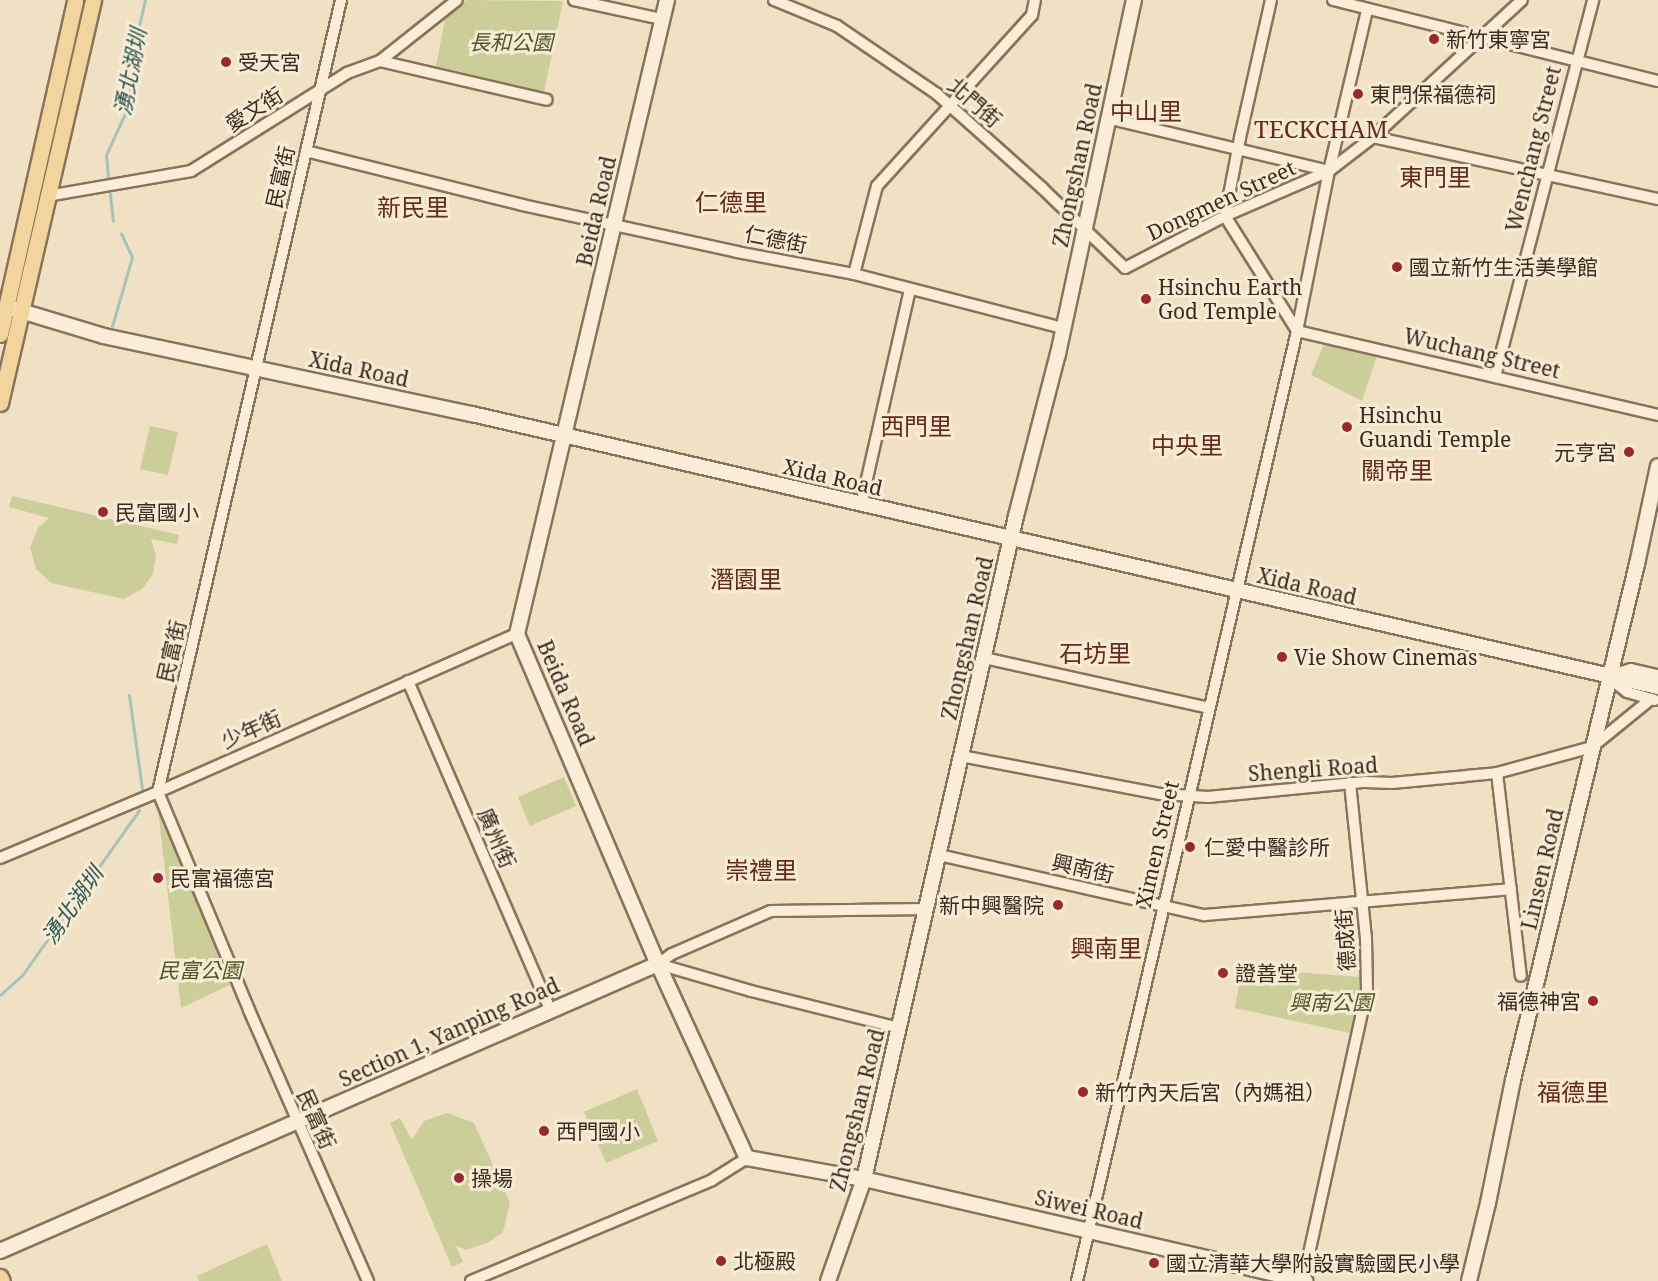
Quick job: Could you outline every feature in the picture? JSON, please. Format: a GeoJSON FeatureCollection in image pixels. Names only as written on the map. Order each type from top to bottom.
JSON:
{"type":"FeatureCollection","features":[{"type":"Feature","properties":{"kind":"main road"},"geometry":{"type":"LineString","coordinates":[[0,403],[9,308],[75,0]]}},
{"type":"Feature","properties":{"kind":"main road"},"geometry":{"type":"LineString","coordinates":[[0,334],[47,196],[73,96],[93,0]]}},
{"type":"Feature","properties":{"kind":"street","name":"民富街"},"geometry":{"type":"LineString","coordinates":[[341,0],[158,792],[297,1121],[368,1281]]}},
{"type":"Feature","properties":{"kind":"street","name":"愛文街"},"geometry":{"type":"LineString","coordinates":[[47,196],[190,171],[347,73],[380,61],[457,0]]}},
{"type":"Feature","properties":{"kind":"street"},"geometry":{"type":"LineString","coordinates":[[574,0],[662,19]]}},
{"type":"Feature","properties":{"kind":"street","name":"Beida Road"},"geometry":{"type":"LineString","coordinates":[[667,0],[517,634],[658,964],[747,1158]]}},
{"type":"Feature","properties":{"kind":"street","name":"北門街"},"geometry":{"type":"LineString","coordinates":[[774,0],[837,26],[951,106],[1125,268]]}},
{"type":"Feature","properties":{"kind":"street"},"geometry":{"type":"LineString","coordinates":[[854,274],[877,186],[1032,15],[1035,0]]}},
{"type":"Feature","properties":{"kind":"street","name":"Zhongshan Road"},"geometry":{"type":"LineString","coordinates":[[828,1281],[864,1179],[1011,540],[1063,328],[1134,0]]}},
{"type":"Feature","properties":{"kind":"street"},"geometry":{"type":"LineString","coordinates":[[1271,0],[1237,150],[1226,216],[1297,331]]}},
{"type":"Feature","properties":{"kind":"street"},"geometry":{"type":"LineString","coordinates":[[1333,0],[1658,81]]}},
{"type":"Feature","properties":{"kind":"street","name":"Dongmen Street"},"geometry":{"type":"LineString","coordinates":[[1125,268],[1226,216],[1329,171],[1373,137],[1522,0]]}},
{"type":"Feature","properties":{"kind":"street","name":"Wenchang Street"},"geometry":{"type":"LineString","coordinates":[[1495,377],[1548,175],[1575,60],[1593,0]]}},
{"type":"Feature","properties":{"kind":"street","name":"Ximen Street"},"geometry":{"type":"LineString","coordinates":[[1077,1281],[1235,590],[1297,331],[1329,171],[1366,10]]}},
{"type":"Feature","properties":{"kind":"street"},"geometry":{"type":"LineString","coordinates":[[380,61],[547,100]]}},
{"type":"Feature","properties":{"kind":"street"},"geometry":{"type":"LineString","coordinates":[[1107,118],[1329,171]]}},
{"type":"Feature","properties":{"kind":"street"},"geometry":{"type":"LineString","coordinates":[[1373,137],[1658,199]]}},
{"type":"Feature","properties":{"kind":"street","name":"仁德街"},"geometry":{"type":"LineString","coordinates":[[306,151],[614,225],[854,274],[1063,328]]}},
{"type":"Feature","properties":{"kind":"street"},"geometry":{"type":"LineString","coordinates":[[861,505],[910,289]]}},
{"type":"Feature","properties":{"kind":"street","name":"Xida Road"},"geometry":{"type":"LineString","coordinates":[[9,308],[104,336],[472,414],[1011,540],[1437,635],[1608,677],[1656,695]]}},
{"type":"Feature","properties":{"kind":"street","name":"Wuchang Street"},"geometry":{"type":"LineString","coordinates":[[1297,331],[1658,415]]}},
{"type":"Feature","properties":{"kind":"street","name":"Linsen Road"},"geometry":{"type":"LineString","coordinates":[[1468,1281],[1658,466]]}},
{"type":"Feature","properties":{"kind":"street","name":"少年街"},"geometry":{"type":"LineString","coordinates":[[0,858],[158,792],[517,634]]}},
{"type":"Feature","properties":{"kind":"street"},"geometry":{"type":"LineString","coordinates":[[984,658],[1209,708]]}},
{"type":"Feature","properties":{"kind":"street"},"geometry":{"type":"LineString","coordinates":[[1608,677],[1631,669],[1658,675]]}},
{"type":"Feature","properties":{"kind":"street","name":"廣州街"},"geometry":{"type":"LineString","coordinates":[[408,681],[551,1011]]}},
{"type":"Feature","properties":{"kind":"street","name":"Shengli Road"},"geometry":{"type":"LineString","coordinates":[[961,756],[1161,794],[1208,797],[1350,783],[1392,783],[1497,773],[1592,747],[1656,695]]}},
{"type":"Feature","properties":{"kind":"street"},"geometry":{"type":"LineString","coordinates":[[1497,773],[1521,976]]}},
{"type":"Feature","properties":{"kind":"street","name":"德成街"},"geometry":{"type":"LineString","coordinates":[[1304,1281],[1320,1198],[1367,990],[1366,938],[1350,783]]}},
{"type":"Feature","properties":{"kind":"street","name":"興南街"},"geometry":{"type":"LineString","coordinates":[[939,855],[1204,915],[1510,889]]}},
{"type":"Feature","properties":{"kind":"street","name":"Section 1, Yanping Road"},"geometry":{"type":"LineString","coordinates":[[0,1251],[658,964],[672,954],[771,911],[926,909]]}},
{"type":"Feature","properties":{"kind":"street"},"geometry":{"type":"LineString","coordinates":[[658,964],[751,991],[899,1028]]}},
{"type":"Feature","properties":{"kind":"street"},"geometry":{"type":"LineString","coordinates":[[471,1281],[712,1180],[747,1158],[864,1179]]}},
{"type":"Feature","properties":{"kind":"street","name":"Siwei Road"},"geometry":{"type":"LineString","coordinates":[[864,1179],[1304,1281]]}},
{"type":"Feature","properties":{"kind":"green space","name":"長和公園"},"geometry":{"type":"Polygon","coordinates":[[[467,0],[563,1],[544,92],[436,66],[446,14],[467,0]]]}},
{"type":"Feature","properties":{"kind":"green space"},"geometry":{"type":"Polygon","coordinates":[[[1324,344],[1377,356],[1362,401],[1311,375],[1324,344]]]}},
{"type":"Feature","properties":{"kind":"green space"},"geometry":{"type":"Polygon","coordinates":[[[150,426],[178,432],[168,475],[140,469],[150,426]]]}},
{"type":"Feature","properties":{"kind":"green space"},"geometry":{"type":"Polygon","coordinates":[[[12,496],[179,535],[177,544],[151,539],[156,555],[153,574],[142,589],[124,599],[51,583],[36,569],[30,548],[38,528],[49,518],[9,507],[12,496]]]}},
{"type":"Feature","properties":{"kind":"green space"},"geometry":{"type":"Polygon","coordinates":[[[564,777],[576,806],[530,826],[518,797],[564,777]]]}},
{"type":"Feature","properties":{"kind":"green space","name":"民富公園"},"geometry":{"type":"Polygon","coordinates":[[[157,801],[230,985],[181,1008],[157,801]]]}},
{"type":"Feature","properties":{"kind":"green space","name":"興南公園"},"geometry":{"type":"Polygon","coordinates":[[[1242,968],[1360,977],[1362,986],[1354,1034],[1235,1008],[1242,968]]]}},
{"type":"Feature","properties":{"kind":"green space"},"geometry":{"type":"Polygon","coordinates":[[[637,1089],[658,1141],[606,1163],[584,1112],[637,1089]]]}},
{"type":"Feature","properties":{"kind":"green space"},"geometry":{"type":"Polygon","coordinates":[[[447,1113],[474,1123],[510,1203],[503,1232],[489,1242],[466,1250],[455,1245],[463,1262],[452,1267],[390,1123],[400,1118],[412,1140],[424,1121],[447,1113]]]}},
{"type":"Feature","properties":{"kind":"green space"},"geometry":{"type":"Polygon","coordinates":[[[267,1244],[282,1281],[199,1281],[197,1276],[267,1244]]]}},
{"type":"Feature","properties":{"kind":"waterway","name":"湧北湖圳"},"geometry":{"type":"LineString","coordinates":[[108,177],[106,155],[127,109],[130,90],[129,68],[145,0]]}},
{"type":"Feature","properties":{"kind":"waterway","name":"湧北湖圳"},"geometry":{"type":"LineString","coordinates":[[110,194],[113,221]]}},
{"type":"Feature","properties":{"kind":"waterway","name":"湧北湖圳"},"geometry":{"type":"LineString","coordinates":[[112,326],[132,257],[121,233]]}},
{"type":"Feature","properties":{"kind":"waterway","name":"湧北湖圳"},"geometry":{"type":"LineString","coordinates":[[129,695],[142,789]]}},
{"type":"Feature","properties":{"kind":"waterway","name":"湧北湖圳"},"geometry":{"type":"LineString","coordinates":[[0,995],[23,974],[139,810]]}},
{"type":"Feature","properties":{"kind":"place","name":"新竹東寧宮"},"geometry":{"type":"Point","coordinates":[1434,39]}},
{"type":"Feature","properties":{"kind":"place","name":"受天宮"},"geometry":{"type":"Point","coordinates":[226,62]}},
{"type":"Feature","properties":{"kind":"place","name":"東門保福德祠"},"geometry":{"type":"Point","coordinates":[1358,94]}},
{"type":"Feature","properties":{"kind":"place","name":"國立新竹生活美學館"},"geometry":{"type":"Point","coordinates":[1397,267]}},
{"type":"Feature","properties":{"kind":"place","name":"Hsinchu Earth God Temple"},"geometry":{"type":"Point","coordinates":[1146,299]}},
{"type":"Feature","properties":{"kind":"place","name":"Hsinchu Guandi Temple"},"geometry":{"type":"Point","coordinates":[1347,427]}},
{"type":"Feature","properties":{"kind":"place","name":"元亨宮"},"geometry":{"type":"Point","coordinates":[1629,452]}},
{"type":"Feature","properties":{"kind":"place","name":"民富國小"},"geometry":{"type":"Point","coordinates":[103,512]}},
{"type":"Feature","properties":{"kind":"place","name":"Vie Show Cinemas"},"geometry":{"type":"Point","coordinates":[1282,657]}},
{"type":"Feature","properties":{"kind":"place","name":"仁愛中醫診所"},"geometry":{"type":"Point","coordinates":[1190,847]}},
{"type":"Feature","properties":{"kind":"place","name":"民富福德宮"},"geometry":{"type":"Point","coordinates":[158,878]}},
{"type":"Feature","properties":{"kind":"place","name":"新中興醫院"},"geometry":{"type":"Point","coordinates":[1058,905]}},
{"type":"Feature","properties":{"kind":"place","name":"證善堂"},"geometry":{"type":"Point","coordinates":[1223,973]}},
{"type":"Feature","properties":{"kind":"place","name":"福德神宮"},"geometry":{"type":"Point","coordinates":[1593,1001]}},
{"type":"Feature","properties":{"kind":"place","name":"新竹內天后宮（內媽祖）"},"geometry":{"type":"Point","coordinates":[1083,1092]}},
{"type":"Feature","properties":{"kind":"place","name":"西門國小"},"geometry":{"type":"Point","coordinates":[544,1131]}},
{"type":"Feature","properties":{"kind":"place","name":"操場"},"geometry":{"type":"Point","coordinates":[459,1178]}},
{"type":"Feature","properties":{"kind":"place","name":"北極殿"},"geometry":{"type":"Point","coordinates":[721,1261]}},
{"type":"Feature","properties":{"kind":"place","name":"國立清華大學附設實驗國民小學"},"geometry":{"type":"Point","coordinates":[1154,1263]}},
{"type":"Feature","properties":{"kind":"district","name":"中山里"},"geometry":{"type":"Point","coordinates":[1146,111]}},
{"type":"Feature","properties":{"kind":"district","name":"TECKCHAM"},"geometry":{"type":"Point","coordinates":[1321,129]}},
{"type":"Feature","properties":{"kind":"district","name":"東門里"},"geometry":{"type":"Point","coordinates":[1435,177]}},
{"type":"Feature","properties":{"kind":"district","name":"仁德里"},"geometry":{"type":"Point","coordinates":[731,202]}},
{"type":"Feature","properties":{"kind":"district","name":"新民里"},"geometry":{"type":"Point","coordinates":[413,207]}},
{"type":"Feature","properties":{"kind":"district","name":"西門里"},"geometry":{"type":"Point","coordinates":[916,426]}},
{"type":"Feature","properties":{"kind":"district","name":"中央里"},"geometry":{"type":"Point","coordinates":[1187,445]}},
{"type":"Feature","properties":{"kind":"district","name":"關帝里"},"geometry":{"type":"Point","coordinates":[1397,470]}},
{"type":"Feature","properties":{"kind":"district","name":"潛園里"},"geometry":{"type":"Point","coordinates":[746,579]}},
{"type":"Feature","properties":{"kind":"district","name":"石坊里"},"geometry":{"type":"Point","coordinates":[1095,653]}},
{"type":"Feature","properties":{"kind":"district","name":"崇禮里"},"geometry":{"type":"Point","coordinates":[761,870]}},
{"type":"Feature","properties":{"kind":"district","name":"興南里"},"geometry":{"type":"Point","coordinates":[1106,948]}},
{"type":"Feature","properties":{"kind":"district","name":"福德里"},"geometry":{"type":"Point","coordinates":[1573,1092]}}]}
